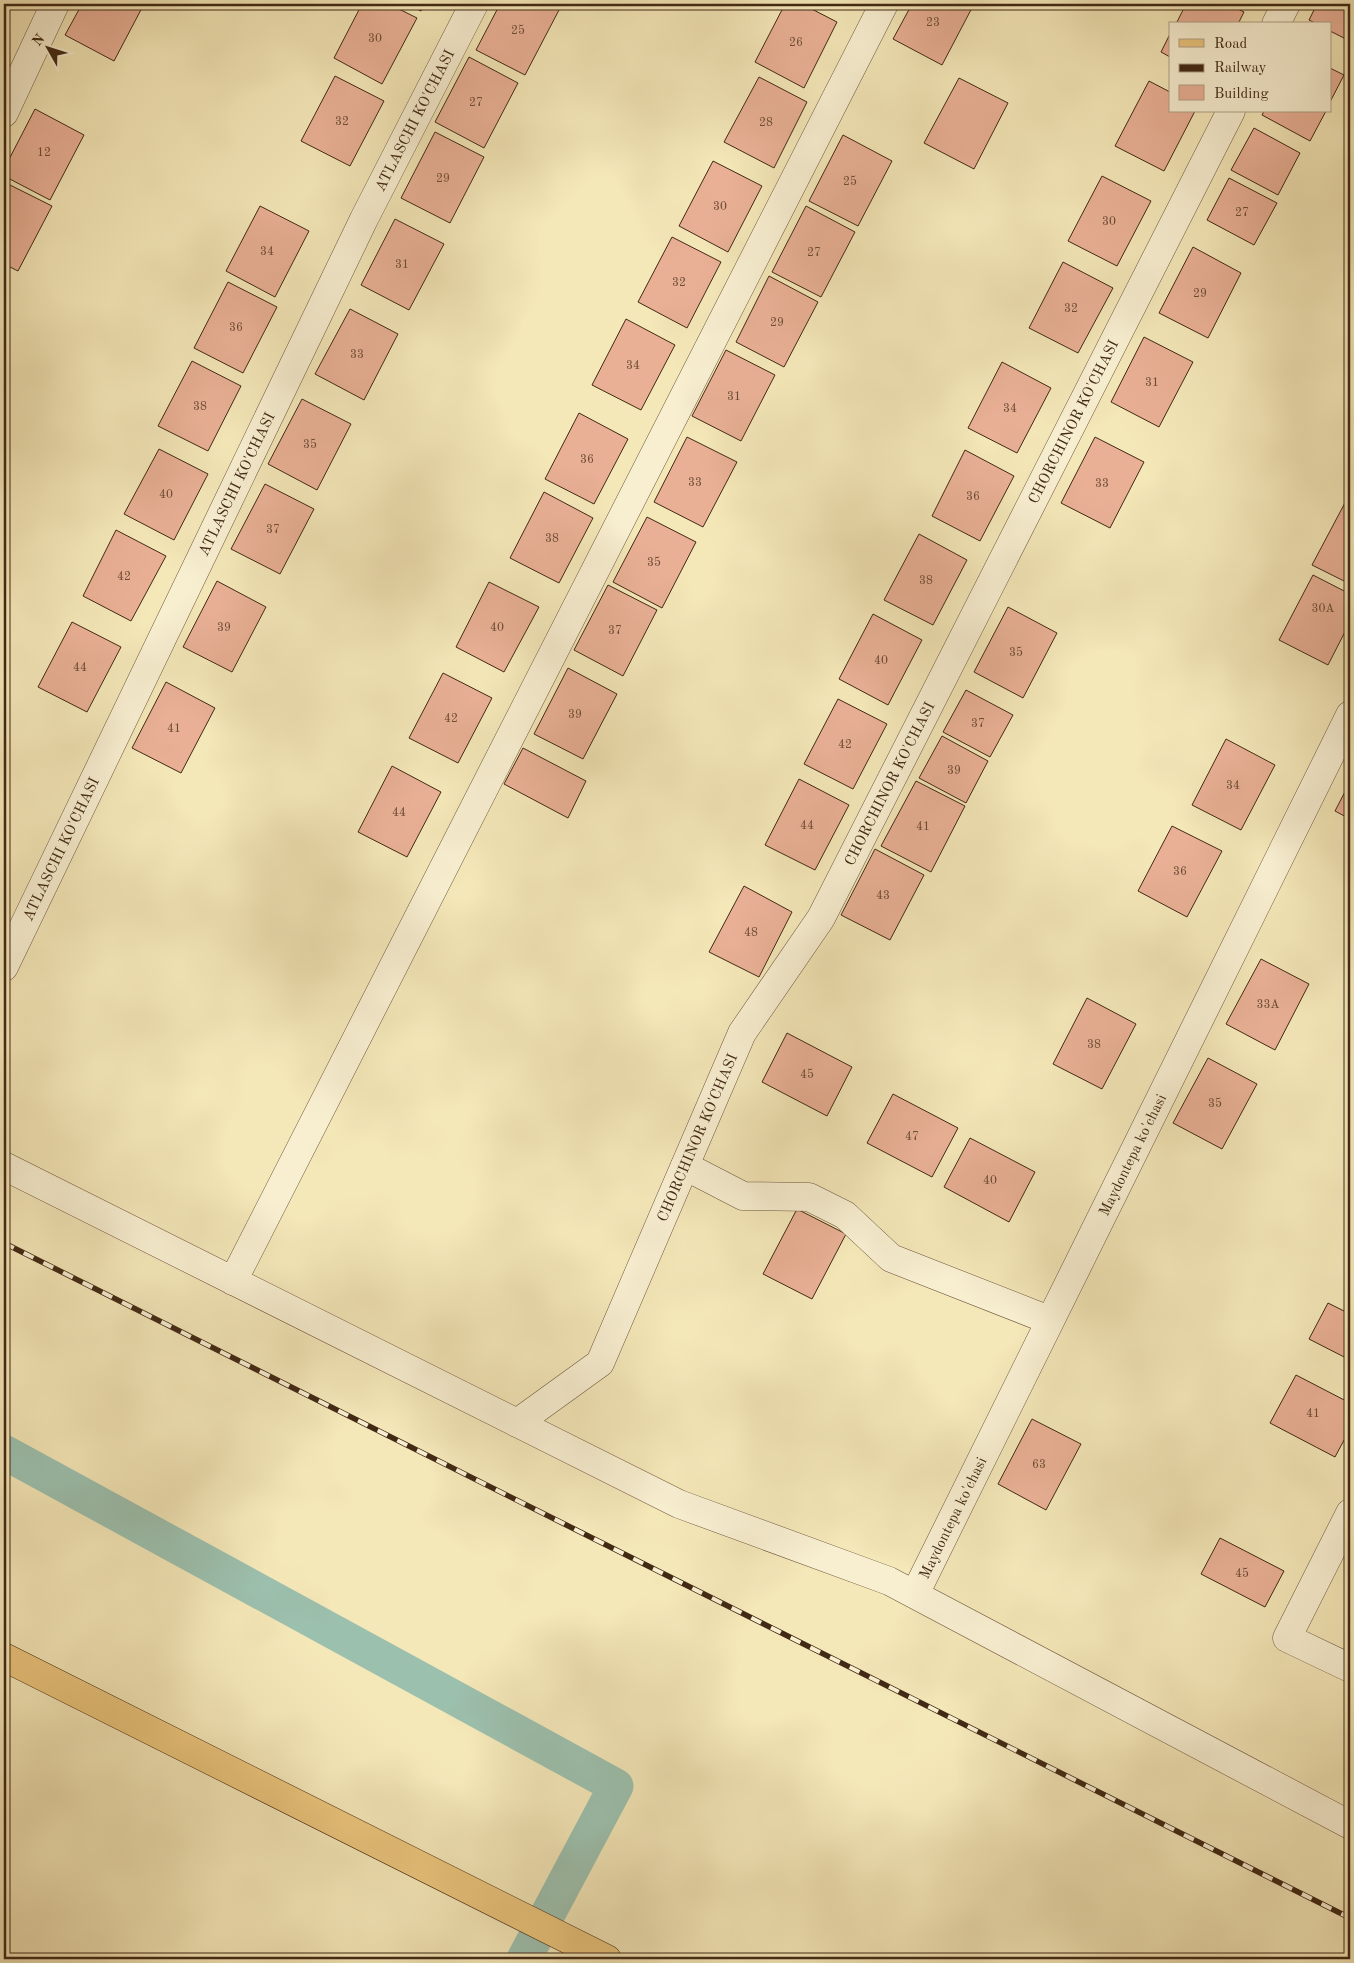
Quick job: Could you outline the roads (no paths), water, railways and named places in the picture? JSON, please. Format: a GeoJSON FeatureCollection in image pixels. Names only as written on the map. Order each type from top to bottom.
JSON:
{"type":"FeatureCollection","features":[{"type":"Feature","properties":{"kind":"main road"},"geometry":{"type":"LineString","coordinates":[[4,1657],[607,1959]]}},
{"type":"Feature","properties":{"kind":"street"},"geometry":{"type":"LineString","coordinates":[[4,113],[55,4]]}},
{"type":"Feature","properties":{"kind":"street","name":"ATLASCHI KO'CHASI"},"geometry":{"type":"LineString","coordinates":[[4,967],[364,220],[474,4]]}},
{"type":"Feature","properties":{"kind":"street"},"geometry":{"type":"LineString","coordinates":[[233,1281],[884,4]]}},
{"type":"Feature","properties":{"kind":"street"},"geometry":{"type":"LineString","coordinates":[[1277,22],[1286,4]]}},
{"type":"Feature","properties":{"kind":"street","name":"CHORCHINOR KO'CHASI"},"geometry":{"type":"LineString","coordinates":[[517,1423],[600,1363],[742,1033],[821,918],[1230,112]]}},
{"type":"Feature","properties":{"kind":"street","name":"Maydontepa ko'chasi"},"geometry":{"type":"LineString","coordinates":[[914,1594],[1350,715]]}},
{"type":"Feature","properties":{"kind":"street"},"geometry":{"type":"LineString","coordinates":[[4,1166],[679,1504],[889,1581],[1350,1825]]}},
{"type":"Feature","properties":{"kind":"street"},"geometry":{"type":"LineString","coordinates":[[685,1166],[743,1196],[809,1197],[845,1214],[891,1258],[1049,1320]]}},
{"type":"Feature","properties":{"kind":"street"},"geometry":{"type":"LineString","coordinates":[[1350,1514],[1287,1638],[1350,1668]]}},
{"type":"Feature","properties":{"kind":"waterway"},"geometry":{"type":"LineString","coordinates":[[4,1452],[616,1786],[524,1959]]}},
{"type":"Feature","properties":{"kind":"railway"},"geometry":{"type":"LineString","coordinates":[[4,1243],[1350,1918]]}}]}
